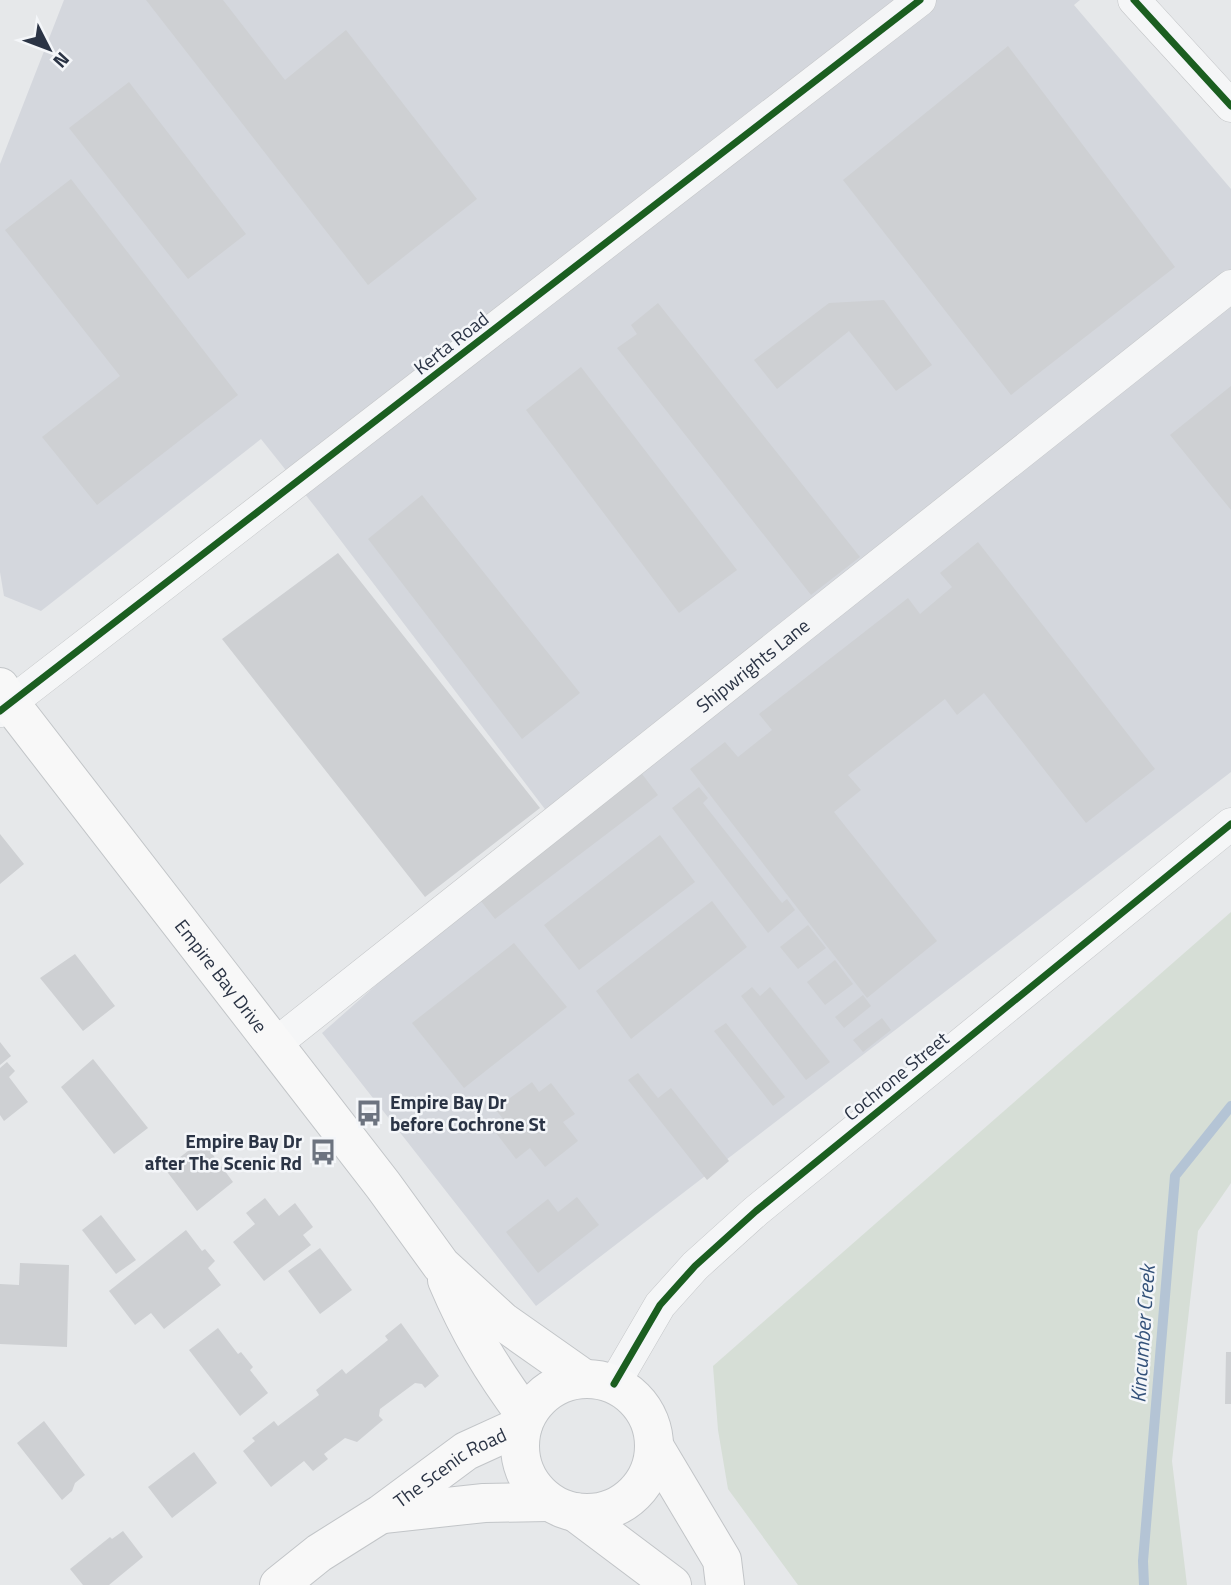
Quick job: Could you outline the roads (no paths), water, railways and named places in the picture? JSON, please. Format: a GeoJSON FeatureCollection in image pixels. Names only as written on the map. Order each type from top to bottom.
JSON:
{"type":"FeatureCollection","features":[{"type":"Feature","properties":{"kind":"main road","name":"Empire Bay Drive"},"geometry":{"type":"LineString","coordinates":[[3,700],[383,1185],[440,1265],[463,1317],[492,1371],[525,1420]]}},
{"type":"Feature","properties":{"kind":"main road","name":"Empire Bay Drive"},"geometry":{"type":"LineString","coordinates":[[440,1265],[502,1321],[598,1381]]}},
{"type":"Feature","properties":{"kind":"main road"},"geometry":{"type":"LineString","coordinates":[[561,1507],[594,1513],[613,1508],[630,1497],[643,1483],[651,1465],[654,1446],[651,1426],[643,1408],[630,1394],[598,1381],[565,1382],[549,1390],[536,1402],[525,1420],[520,1446],[523,1467],[533,1486],[561,1507],[672,1585]]}},
{"type":"Feature","properties":{"kind":"main road","name":"The Scenic Road"},"geometry":{"type":"LineString","coordinates":[[279,1585],[319,1553],[381,1514],[468,1450],[525,1420]]}},
{"type":"Feature","properties":{"kind":"main road"},"geometry":{"type":"LineString","coordinates":[[654,1446],[722,1560],[725,1585]]}},
{"type":"Feature","properties":{"kind":"main road","name":"The Scenic Road"},"geometry":{"type":"LineString","coordinates":[[381,1514],[484,1503],[561,1507]]}},
{"type":"Feature","properties":{"kind":"street","name":"Kerta Road"},"geometry":{"type":"LineString","coordinates":[[3,700],[920,0]]}},
{"type":"Feature","properties":{"kind":"street"},"geometry":{"type":"LineString","coordinates":[[1134,0],[1231,106]]}},
{"type":"Feature","properties":{"kind":"street","name":"Shipwrights Lane"},"geometry":{"type":"LineString","coordinates":[[274,1045],[1231,286]]}},
{"type":"Feature","properties":{"kind":"street","name":"Cochrone Street"},"geometry":{"type":"LineString","coordinates":[[598,1381],[695,1266],[756,1210],[1231,824]]}},
{"type":"Feature","properties":{"kind":"waterway","name":"Kincumber Creek"},"geometry":{"type":"LineString","coordinates":[[1144,1585],[1143,1561],[1175,1176],[1231,1106]]}},
{"type":"Feature","properties":{"kind":"place","name":"Empire Bay Dr before Cochrone St"},"geometry":{"type":"Point","coordinates":[369,1113]}},
{"type":"Feature","properties":{"kind":"place","name":"Empire Bay Dr after The Scenic Rd"},"geometry":{"type":"Point","coordinates":[323,1152]}}]}
